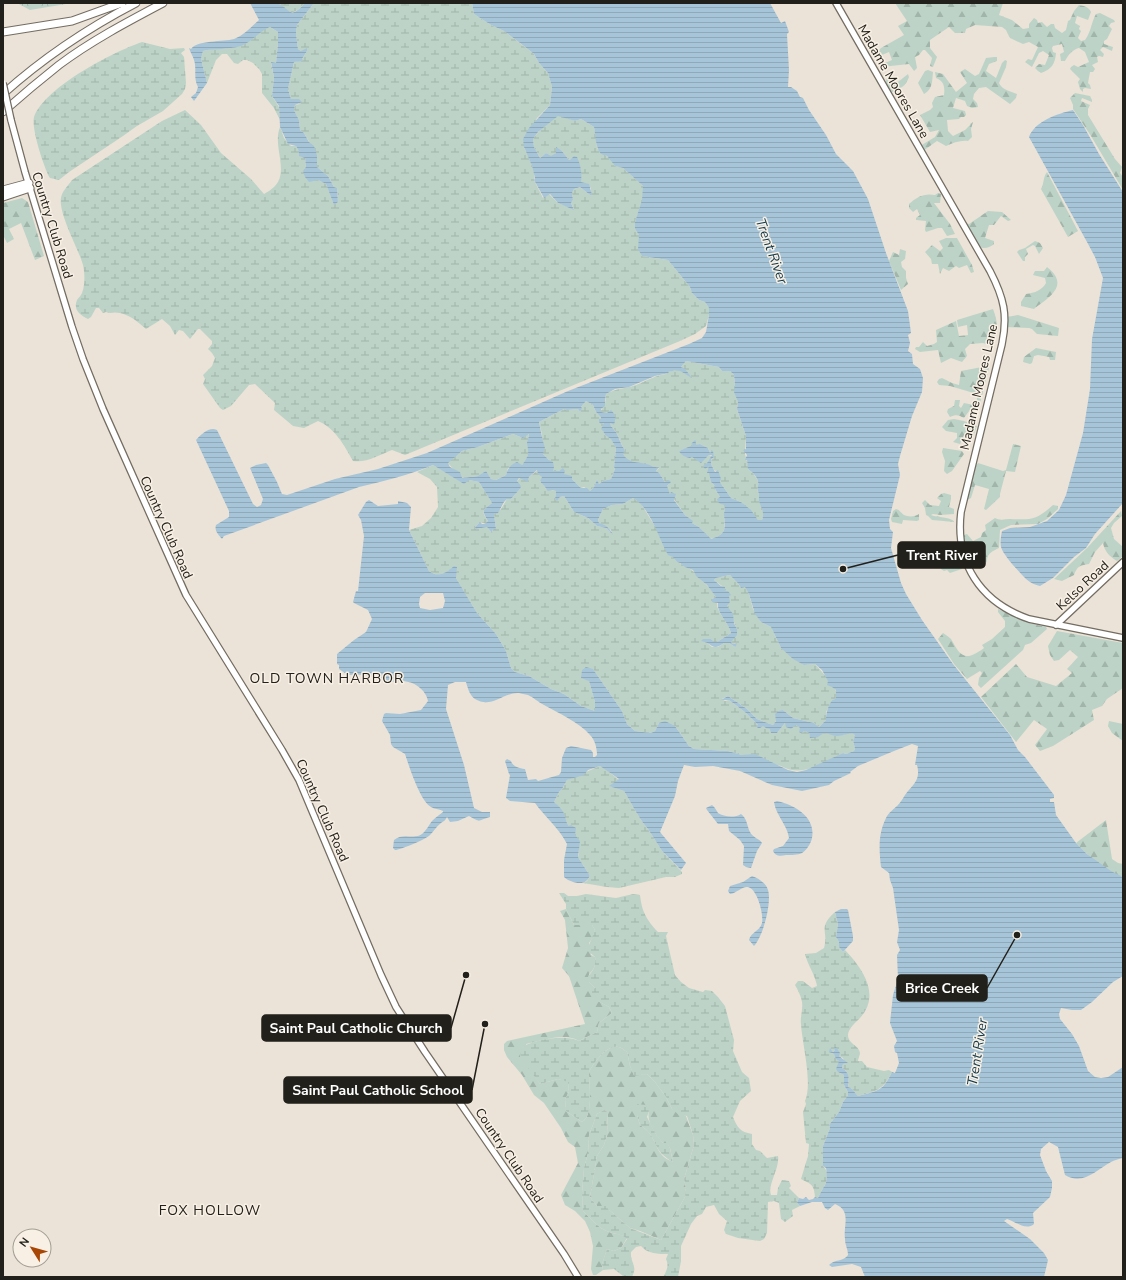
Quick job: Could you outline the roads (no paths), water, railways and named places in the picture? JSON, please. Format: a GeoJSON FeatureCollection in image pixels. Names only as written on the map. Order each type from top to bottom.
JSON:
{"type":"FeatureCollection","features":[{"type":"Feature","properties":{"kind":"highway"},"geometry":{"type":"LineString","coordinates":[[3,32],[68,22],[89,16],[122,3]]}},
{"type":"Feature","properties":{"kind":"highway"},"geometry":{"type":"LineString","coordinates":[[3,94],[32,70],[65,46],[99,24],[136,3]]}},
{"type":"Feature","properties":{"kind":"highway"},"geometry":{"type":"LineString","coordinates":[[3,113],[28,90],[61,64],[112,31],[163,3]]}},
{"type":"Feature","properties":{"kind":"highway"},"geometry":{"type":"LineString","coordinates":[[3,190],[30,186]]}},
{"type":"Feature","properties":{"kind":"highway"},"geometry":{"type":"LineString","coordinates":[[3,197],[30,186]]}},
{"type":"Feature","properties":{"kind":"street","name":"Madame Moores Lane"},"geometry":{"type":"LineString","coordinates":[[836,3],[990,271],[1004,306],[1005,326],[1002,344],[961,512],[960,538],[963,556],[975,580],[994,601],[1010,612],[1056,625],[1123,638]]}},
{"type":"Feature","properties":{"kind":"street","name":"Country Club Road"},"geometry":{"type":"LineString","coordinates":[[3,82],[11,120],[30,186],[72,327],[89,375],[186,595],[294,770],[396,1007],[425,1052],[564,1254],[578,1277]]}},
{"type":"Feature","properties":{"kind":"street","name":"Kelso Road"},"geometry":{"type":"LineString","coordinates":[[1056,625],[1123,562]]}},
{"type":"Feature","properties":{"kind":"water"},"geometry":{"type":"Polygon","coordinates":[[[250,3],[276,3],[290,12],[295,12],[305,3],[314,3],[297,25],[296,33],[298,49],[301,51],[307,48],[307,51],[302,59],[303,61],[294,62],[288,89],[291,99],[299,99],[302,102],[295,105],[294,110],[299,120],[300,130],[314,146],[317,155],[317,167],[328,176],[334,187],[337,188],[338,202],[334,205],[326,184],[318,180],[309,182],[305,177],[303,171],[306,167],[305,158],[299,156],[299,151],[296,146],[288,144],[280,127],[279,106],[272,96],[274,77],[271,62],[276,63],[278,32],[270,27],[241,46],[203,51],[201,59],[207,83],[194,101],[191,97],[196,93],[198,87],[194,58],[189,48],[191,49],[194,46],[204,43],[234,39],[244,33],[259,20],[250,3]]]}},
{"type":"Feature","properties":{"kind":"water"},"geometry":{"type":"Polygon","coordinates":[[[472,3],[770,3],[781,23],[785,21],[789,32],[787,34],[789,70],[788,87],[791,87],[797,91],[800,97],[803,98],[836,154],[853,171],[868,199],[886,253],[908,311],[911,333],[908,335],[910,343],[908,351],[912,354],[913,364],[920,369],[923,378],[922,392],[912,416],[898,464],[900,475],[889,520],[890,529],[893,532],[891,548],[901,583],[922,620],[953,664],[1010,735],[1018,750],[1054,795],[1054,798],[1050,799],[1050,802],[1054,802],[1056,815],[1076,843],[1087,854],[1111,871],[1123,877],[1123,976],[1113,982],[1092,1002],[1081,1010],[1061,1008],[1059,1014],[1060,1019],[1079,1046],[1088,1071],[1095,1077],[1108,1077],[1123,1067],[1123,1158],[1112,1161],[1089,1176],[1078,1179],[1065,1175],[1058,1147],[1049,1142],[1041,1149],[1040,1155],[1046,1171],[1052,1181],[1050,1197],[1033,1213],[1034,1224],[1031,1226],[1024,1226],[1007,1219],[1004,1221],[1030,1239],[1044,1253],[1048,1260],[1044,1277],[865,1277],[861,1267],[852,1264],[832,1267],[829,1265],[833,1262],[844,1259],[848,1255],[845,1241],[846,1219],[843,1210],[835,1204],[828,1210],[822,1202],[812,1202],[800,1206],[797,1203],[799,1198],[803,1199],[806,1197],[809,1200],[815,1197],[818,1198],[825,1184],[827,1174],[826,1168],[823,1166],[823,1146],[830,1128],[829,1125],[839,1112],[848,1095],[844,1085],[844,1075],[836,1069],[839,1061],[836,1059],[834,1054],[829,1052],[830,1048],[833,1052],[835,1050],[834,1048],[836,1047],[840,1053],[839,1056],[848,1063],[843,1064],[842,1068],[848,1074],[848,1087],[851,1088],[858,1096],[883,1087],[892,1072],[895,1073],[899,1063],[894,1046],[897,1041],[890,1023],[893,995],[898,979],[897,955],[900,950],[897,942],[899,930],[893,888],[889,873],[881,867],[880,842],[883,824],[887,816],[900,803],[916,782],[918,770],[917,765],[915,765],[918,746],[912,744],[858,766],[850,772],[851,773],[829,785],[802,791],[772,785],[740,771],[713,766],[695,767],[684,765],[678,781],[675,796],[660,832],[686,863],[681,870],[662,851],[624,791],[609,786],[619,779],[600,766],[588,770],[584,775],[567,780],[554,802],[563,812],[569,826],[571,825],[576,828],[575,835],[580,841],[578,857],[590,876],[584,882],[578,883],[564,877],[564,860],[567,844],[564,838],[535,803],[510,801],[506,798],[510,775],[505,761],[507,759],[518,768],[525,769],[528,780],[536,779],[538,781],[559,775],[561,772],[562,758],[566,748],[571,746],[591,750],[593,757],[595,757],[597,752],[593,739],[585,730],[574,722],[528,695],[514,693],[493,701],[482,702],[473,697],[466,682],[455,682],[448,685],[446,709],[464,765],[474,808],[482,812],[490,812],[490,817],[479,821],[469,816],[458,821],[450,822],[447,817],[430,835],[424,839],[398,850],[393,848],[394,840],[397,838],[405,836],[419,836],[422,834],[432,821],[443,811],[431,807],[423,798],[415,783],[405,754],[393,747],[391,744],[390,735],[382,721],[384,714],[386,713],[400,714],[421,710],[428,701],[427,697],[418,686],[409,682],[382,682],[374,677],[366,675],[348,675],[339,669],[339,665],[337,664],[337,654],[366,632],[372,619],[368,610],[353,602],[356,591],[358,591],[364,536],[361,520],[358,515],[366,502],[369,500],[378,506],[398,504],[398,501],[407,503],[411,507],[409,530],[429,571],[436,574],[442,574],[454,566],[457,567],[456,578],[477,613],[496,634],[506,651],[511,668],[515,672],[529,676],[551,689],[564,694],[581,706],[595,711],[595,702],[589,681],[581,678],[582,670],[586,667],[593,669],[622,711],[627,724],[635,731],[651,733],[655,731],[659,723],[665,721],[675,726],[689,746],[694,749],[728,751],[742,755],[755,754],[788,770],[797,772],[806,770],[843,753],[846,754],[854,751],[854,734],[833,736],[824,733],[818,737],[810,738],[809,733],[805,731],[801,733],[799,732],[800,728],[796,725],[791,729],[786,727],[785,723],[777,733],[771,733],[770,729],[763,726],[758,728],[756,726],[758,725],[746,713],[729,700],[721,700],[728,696],[747,709],[757,719],[773,725],[776,721],[775,714],[783,710],[793,718],[814,723],[819,727],[826,720],[829,707],[833,699],[834,700],[836,697],[836,690],[827,685],[828,681],[822,670],[815,664],[804,665],[793,659],[781,648],[771,627],[761,622],[755,614],[749,594],[745,587],[741,588],[730,575],[716,578],[714,580],[721,586],[725,587],[725,591],[728,591],[731,595],[729,596],[730,602],[727,606],[733,614],[734,623],[737,629],[737,635],[731,642],[733,644],[737,643],[736,646],[735,647],[729,643],[724,643],[715,647],[701,641],[703,639],[711,639],[714,642],[717,642],[731,633],[719,610],[718,603],[712,602],[712,599],[716,597],[707,585],[696,576],[693,570],[685,567],[677,562],[673,557],[668,555],[654,524],[639,502],[633,498],[623,504],[612,505],[603,509],[598,520],[599,523],[608,527],[613,535],[606,528],[597,526],[588,518],[574,512],[564,496],[560,497],[557,501],[555,499],[556,491],[548,491],[541,483],[540,480],[542,477],[538,474],[537,470],[529,477],[528,482],[519,478],[517,481],[521,486],[520,489],[511,499],[507,499],[504,502],[498,513],[494,514],[496,529],[493,529],[492,533],[487,527],[476,529],[475,527],[480,522],[485,524],[488,521],[484,515],[484,510],[492,503],[479,482],[469,480],[464,484],[433,465],[406,475],[359,487],[224,536],[222,539],[216,531],[216,525],[229,517],[229,511],[196,440],[203,433],[211,429],[217,430],[253,504],[257,507],[261,505],[263,499],[250,468],[256,465],[266,463],[282,494],[287,495],[335,479],[378,469],[427,453],[568,391],[689,344],[702,338],[706,332],[709,308],[705,302],[699,300],[692,293],[690,287],[668,260],[642,256],[638,249],[639,235],[635,229],[635,222],[642,200],[643,186],[623,168],[615,166],[607,156],[601,154],[597,145],[594,127],[581,119],[575,121],[558,116],[538,132],[533,139],[534,147],[540,158],[546,153],[551,156],[556,153],[556,147],[562,151],[569,160],[574,156],[577,157],[581,170],[581,182],[589,184],[592,195],[580,187],[574,189],[572,193],[573,200],[571,203],[574,210],[558,203],[550,194],[544,198],[534,180],[535,178],[532,166],[524,147],[523,139],[529,128],[550,105],[552,87],[548,73],[539,63],[534,54],[504,31],[474,14],[472,3]],[[686,361],[681,367],[685,369],[692,378],[681,371],[676,370],[655,376],[629,387],[615,389],[606,394],[605,406],[601,409],[601,412],[607,413],[611,410],[614,413],[614,425],[610,423],[625,450],[623,454],[625,457],[633,462],[659,467],[656,471],[665,482],[669,480],[671,482],[667,486],[670,494],[671,492],[676,494],[674,500],[685,515],[693,521],[692,523],[699,527],[711,539],[720,535],[725,527],[725,505],[720,504],[717,501],[720,497],[715,489],[714,490],[715,486],[711,482],[709,473],[707,473],[709,466],[705,469],[703,466],[712,455],[709,455],[701,463],[692,457],[685,457],[679,451],[693,445],[691,444],[695,440],[695,445],[700,444],[708,448],[710,453],[711,450],[713,451],[714,457],[711,460],[711,464],[715,472],[718,470],[721,479],[720,482],[731,498],[741,502],[751,510],[758,520],[762,520],[763,512],[759,501],[758,483],[753,473],[748,469],[747,460],[745,460],[747,455],[743,450],[746,449],[746,436],[737,409],[738,402],[734,392],[734,375],[730,371],[722,371],[719,367],[686,361]],[[586,401],[581,407],[580,412],[578,409],[564,409],[539,422],[545,448],[543,454],[553,462],[553,471],[559,471],[563,468],[565,471],[564,474],[572,476],[572,479],[581,488],[587,488],[590,491],[594,487],[597,479],[599,484],[603,481],[611,479],[615,469],[616,448],[611,439],[605,435],[601,429],[604,423],[601,424],[599,422],[601,417],[596,412],[593,405],[586,401]],[[513,434],[478,447],[462,451],[448,463],[450,467],[460,472],[462,478],[478,476],[486,471],[491,479],[496,480],[506,475],[510,467],[515,463],[517,462],[522,465],[528,454],[527,443],[529,434],[523,438],[513,434]],[[425,593],[420,597],[420,608],[430,610],[443,608],[445,601],[443,593],[425,593]]]}},
{"type":"Feature","properties":{"kind":"water"},"geometry":{"type":"Polygon","coordinates":[[[1073,110],[1123,192],[1123,503],[1095,534],[1086,548],[1074,557],[1053,578],[1040,586],[1033,584],[1026,579],[1012,564],[1002,550],[1001,539],[1002,531],[1010,528],[1030,527],[1047,521],[1059,510],[1066,495],[1083,433],[1090,389],[1092,339],[1103,278],[1095,257],[1029,137],[1032,131],[1041,122],[1073,110]]]}},
{"type":"Feature","properties":{"kind":"water"},"geometry":{"type":"Polygon","coordinates":[[[777,801],[791,806],[803,813],[811,824],[812,838],[810,844],[802,853],[780,856],[773,851],[774,849],[783,846],[789,838],[786,828],[775,807],[774,802],[777,801]]]}},
{"type":"Feature","properties":{"kind":"water"},"geometry":{"type":"Polygon","coordinates":[[[712,805],[718,813],[723,815],[733,816],[741,814],[746,820],[751,834],[762,843],[757,851],[751,868],[743,865],[744,846],[740,840],[729,831],[728,824],[718,824],[707,810],[706,808],[712,805]]]}},
{"type":"Feature","properties":{"kind":"water"},"geometry":{"type":"Polygon","coordinates":[[[752,876],[759,879],[766,885],[769,895],[766,919],[761,935],[754,946],[749,940],[750,937],[762,923],[761,908],[757,896],[751,888],[747,887],[730,894],[728,891],[730,886],[743,882],[752,876]]]}},
{"type":"Feature","properties":{"kind":"water"},"geometry":{"type":"Polygon","coordinates":[[[841,909],[848,910],[853,936],[853,941],[843,952],[839,947],[839,942],[836,937],[838,924],[835,912],[841,909]]]}},
{"type":"Feature","properties":{"kind":"place","name":"Trent River"},"geometry":{"type":"Point","coordinates":[843,569]}},
{"type":"Feature","properties":{"kind":"place","name":"Brice Creek"},"geometry":{"type":"Point","coordinates":[1017,935]}},
{"type":"Feature","properties":{"kind":"place","name":"Saint Paul Catholic Church"},"geometry":{"type":"Point","coordinates":[466,975]}},
{"type":"Feature","properties":{"kind":"place","name":"Saint Paul Catholic School"},"geometry":{"type":"Point","coordinates":[485,1024]}},
{"type":"Feature","properties":{"kind":"district","name":"OLD TOWN HARBOR"},"geometry":{"type":"Point","coordinates":[327,678]}},
{"type":"Feature","properties":{"kind":"district","name":"FOX HOLLOW"},"geometry":{"type":"Point","coordinates":[210,1210]}}]}
